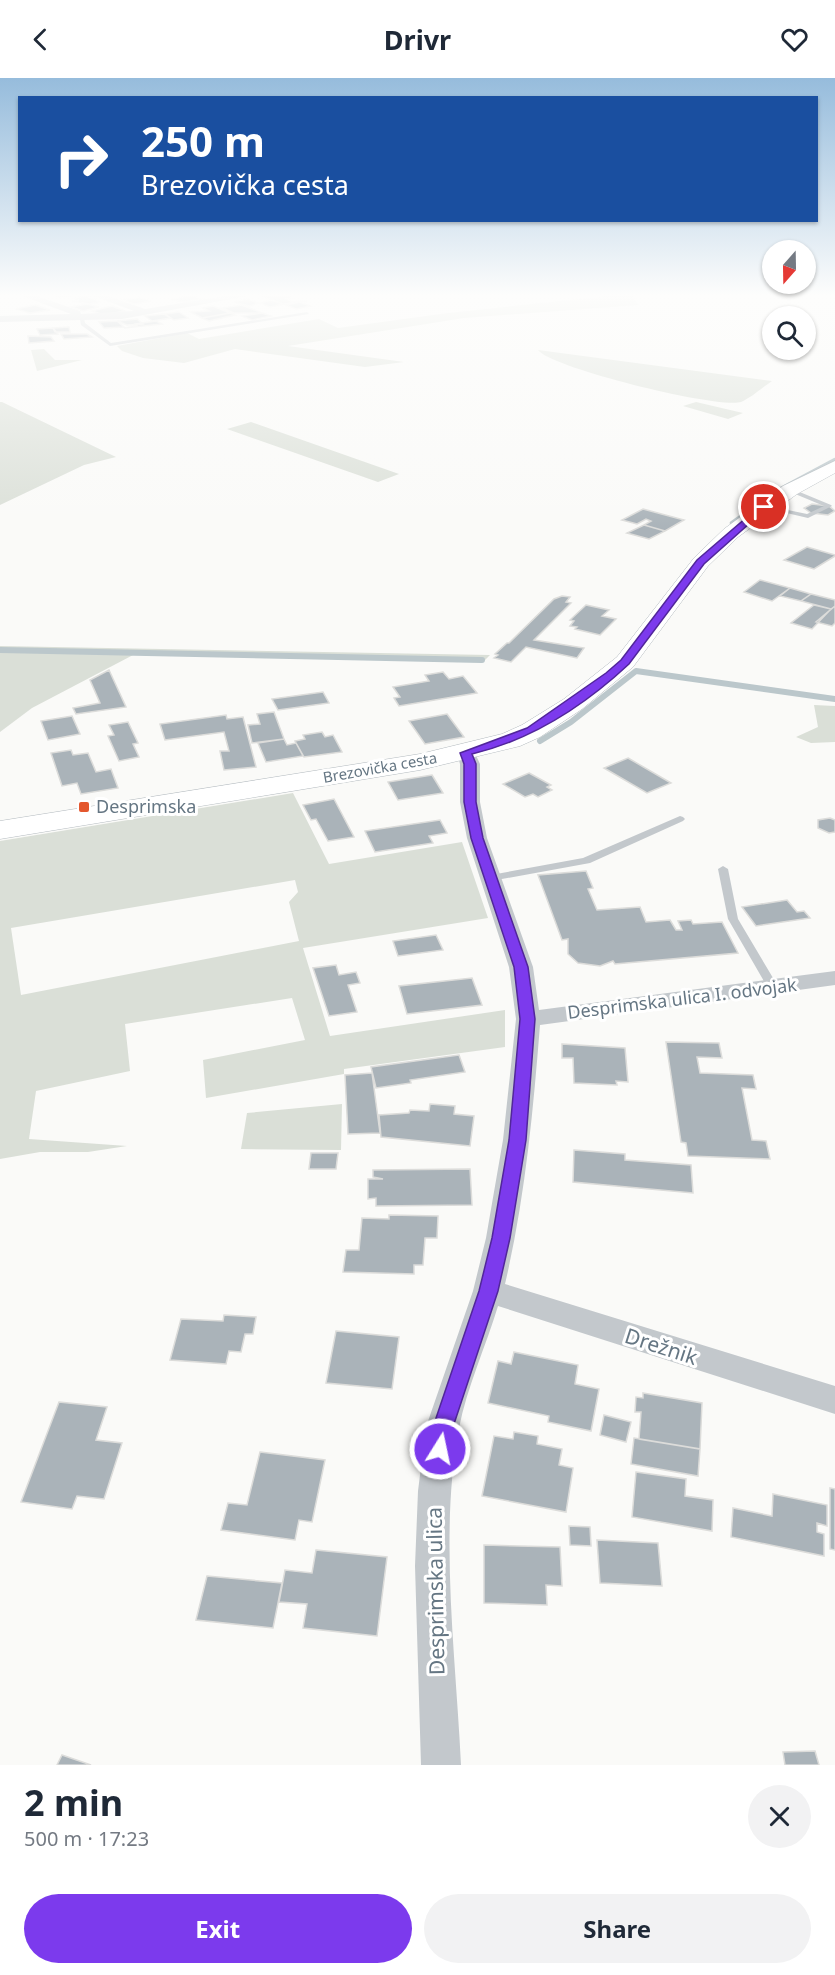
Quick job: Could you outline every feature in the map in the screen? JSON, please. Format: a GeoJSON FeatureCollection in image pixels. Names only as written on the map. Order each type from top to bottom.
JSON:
{"type":"FeatureCollection","features":[{"type":"Feature","properties":{"kind":"main road","name":"Brezovička cesta"},"geometry":{"type":"LineString","coordinates":[[0,830],[466,753],[498,745],[531,731],[610,676],[625,662],[700,562],[764,507],[835,466]]}},
{"type":"Feature","properties":{"kind":"street","name":"Desprimska ulica"},"geometry":{"type":"LineString","coordinates":[[441,1765],[433,1566],[435,1491],[443,1427],[488,1291],[501,1238],[517,1140],[528,1019],[521,967],[477,838],[470,802],[470,764],[466,753]]}},
{"type":"Feature","properties":{"kind":"street","name":"Desprimska ulica I. odvojak"},"geometry":{"type":"LineString","coordinates":[[528,1019],[835,978]]}},
{"type":"Feature","properties":{"kind":"street","name":"Drežnik"},"geometry":{"type":"LineString","coordinates":[[488,1291],[835,1400]]}},
{"type":"Feature","properties":{"kind":"lane"},"geometry":{"type":"LineString","coordinates":[[764,507],[808,516],[829,506],[790,490]]}},
{"type":"Feature","properties":{"kind":"lane"},"geometry":{"type":"LineString","coordinates":[[491,878],[586,861],[680,819]]}},
{"type":"Feature","properties":{"kind":"lane"},"geometry":{"type":"LineString","coordinates":[[723,869],[733,919],[773,988]]}},
{"type":"Feature","properties":{"kind":"shaded area"},"geometry":{"type":"Polygon","coordinates":[[[591,373],[710,373],[772,381],[741,402],[726,403],[670,393],[591,373]]]}},
{"type":"Feature","properties":{"kind":"shaded area"},"geometry":{"type":"Polygon","coordinates":[[[0,402],[116,457],[84,465],[0,505],[0,402]]]}},
{"type":"Feature","properties":{"kind":"shaded area"},"geometry":{"type":"Polygon","coordinates":[[[696,402],[743,413],[728,419],[683,406],[696,402]]]}},
{"type":"Feature","properties":{"kind":"shaded area"},"geometry":{"type":"Polygon","coordinates":[[[251,422],[399,474],[378,482],[227,429],[251,422]]]}},
{"type":"Feature","properties":{"kind":"shaded area"},"geometry":{"type":"Polygon","coordinates":[[[0,646],[490,655],[483,662],[135,654],[32,708],[0,732],[0,646]]]}},
{"type":"Feature","properties":{"kind":"shaded area"},"geometry":{"type":"Polygon","coordinates":[[[814,705],[835,706],[835,742],[811,743],[796,737],[818,727],[814,705]]]}},
{"type":"Feature","properties":{"kind":"shaded area"},"geometry":{"type":"Polygon","coordinates":[[[293,793],[329,864],[462,842],[488,918],[303,948],[330,1036],[505,1010],[505,1047],[344,1069],[344,1074],[206,1098],[203,1060],[305,1040],[292,998],[125,1024],[130,1071],[36,1091],[29,1139],[127,1146],[88,1152],[40,1152],[0,1159],[0,841],[293,793]],[[295,880],[11,928],[21,995],[299,941],[289,902],[298,892],[295,880]]]}},
{"type":"Feature","properties":{"kind":"shaded area"},"geometry":{"type":"Polygon","coordinates":[[[342,1104],[341,1150],[241,1149],[247,1113],[342,1104]]]}},
{"type":"Feature","properties":{"kind":"building"},"geometry":{"type":"Polygon","coordinates":[[[812,504],[829,506],[835,511],[828,515],[811,513],[804,508],[812,504]]]}},
{"type":"Feature","properties":{"kind":"building"},"geometry":{"type":"Polygon","coordinates":[[[643,509],[684,520],[665,531],[644,525],[651,521],[646,519],[637,524],[622,520],[643,509]]]}},
{"type":"Feature","properties":{"kind":"building"},"geometry":{"type":"Polygon","coordinates":[[[644,525],[665,531],[649,539],[627,533],[644,525]]]}},
{"type":"Feature","properties":{"kind":"building"},"geometry":{"type":"Polygon","coordinates":[[[807,547],[835,556],[814,569],[784,560],[807,547]]]}},
{"type":"Feature","properties":{"kind":"building"},"geometry":{"type":"Polygon","coordinates":[[[760,580],[790,588],[772,601],[744,592],[760,580]]]}},
{"type":"Feature","properties":{"kind":"building"},"geometry":{"type":"Polygon","coordinates":[[[790,588],[811,594],[801,601],[780,596],[790,588]]]}},
{"type":"Feature","properties":{"kind":"building"},"geometry":{"type":"Polygon","coordinates":[[[811,594],[835,600],[835,606],[831,609],[801,601],[811,594]]]}},
{"type":"Feature","properties":{"kind":"building"},"geometry":{"type":"Polygon","coordinates":[[[562,596],[570,597],[566,602],[571,603],[534,640],[584,648],[577,658],[526,647],[511,662],[494,658],[498,655],[495,654],[554,599],[562,596]]]}},
{"type":"Feature","properties":{"kind":"building"},"geometry":{"type":"Polygon","coordinates":[[[586,605],[609,610],[602,616],[616,619],[600,635],[570,626],[574,621],[570,620],[586,605]]]}},
{"type":"Feature","properties":{"kind":"building"},"geometry":{"type":"Polygon","coordinates":[[[814,605],[831,609],[812,629],[791,623],[814,605]]]}},
{"type":"Feature","properties":{"kind":"building"},"geometry":{"type":"Polygon","coordinates":[[[835,606],[835,623],[832,626],[816,622],[835,606]]]}},
{"type":"Feature","properties":{"kind":"building"},"geometry":{"type":"Polygon","coordinates":[[[109,670],[126,707],[76,714],[73,708],[100,703],[90,680],[109,670]]]}},
{"type":"Feature","properties":{"kind":"building"},"geometry":{"type":"Polygon","coordinates":[[[443,672],[449,679],[463,676],[477,693],[399,706],[394,698],[400,697],[393,687],[429,681],[425,675],[443,672]]]}},
{"type":"Feature","properties":{"kind":"building"},"geometry":{"type":"Polygon","coordinates":[[[323,692],[329,703],[278,710],[272,699],[323,692]]]}},
{"type":"Feature","properties":{"kind":"building"},"geometry":{"type":"Polygon","coordinates":[[[274,712],[284,739],[252,743],[248,725],[260,724],[257,714],[274,712]]]}},
{"type":"Feature","properties":{"kind":"building"},"geometry":{"type":"Polygon","coordinates":[[[447,714],[464,737],[425,744],[409,721],[447,714]]]}},
{"type":"Feature","properties":{"kind":"building"},"geometry":{"type":"Polygon","coordinates":[[[226,715],[227,719],[243,717],[256,767],[224,770],[220,751],[229,751],[224,732],[165,740],[160,724],[226,715]]]}},
{"type":"Feature","properties":{"kind":"building"},"geometry":{"type":"Polygon","coordinates":[[[72,716],[80,734],[48,740],[41,721],[72,716]]]}},
{"type":"Feature","properties":{"kind":"building"},"geometry":{"type":"Polygon","coordinates":[[[128,722],[138,743],[133,744],[139,757],[119,761],[108,736],[114,735],[109,725],[128,722]]]}},
{"type":"Feature","properties":{"kind":"building"},"geometry":{"type":"Polygon","coordinates":[[[322,732],[325,737],[333,735],[342,752],[304,757],[295,741],[305,739],[303,735],[322,732]]]}},
{"type":"Feature","properties":{"kind":"building"},"geometry":{"type":"Polygon","coordinates":[[[284,739],[287,745],[296,743],[303,756],[266,762],[258,743],[284,739]]]}},
{"type":"Feature","properties":{"kind":"building"},"geometry":{"type":"Polygon","coordinates":[[[71,750],[73,755],[88,753],[96,772],[111,769],[118,788],[81,794],[77,783],[62,786],[51,753],[71,750]]]}},
{"type":"Feature","properties":{"kind":"building"},"geometry":{"type":"Polygon","coordinates":[[[628,758],[671,783],[647,793],[604,768],[628,758]]]}},
{"type":"Feature","properties":{"kind":"building"},"geometry":{"type":"Polygon","coordinates":[[[529,773],[551,785],[547,787],[552,790],[538,797],[533,794],[525,797],[503,784],[529,773]]]}},
{"type":"Feature","properties":{"kind":"building"},"geometry":{"type":"Polygon","coordinates":[[[432,775],[443,793],[398,800],[388,782],[432,775]]]}},
{"type":"Feature","properties":{"kind":"building"},"geometry":{"type":"Polygon","coordinates":[[[334,799],[354,837],[328,841],[316,819],[311,820],[303,805],[334,799]]]}},
{"type":"Feature","properties":{"kind":"building"},"geometry":{"type":"Polygon","coordinates":[[[830,818],[835,820],[835,832],[829,833],[818,828],[818,820],[830,818]]]}},
{"type":"Feature","properties":{"kind":"building"},"geometry":{"type":"Polygon","coordinates":[[[440,820],[447,833],[429,836],[433,843],[375,852],[365,831],[440,820]]]}},
{"type":"Feature","properties":{"kind":"building"},"geometry":{"type":"Polygon","coordinates":[[[586,871],[593,888],[588,889],[597,910],[640,907],[646,922],[670,920],[676,930],[682,930],[678,921],[691,920],[693,924],[722,922],[738,953],[615,964],[613,961],[600,966],[578,963],[568,954],[568,939],[562,940],[538,875],[586,871]]]}},
{"type":"Feature","properties":{"kind":"building"},"geometry":{"type":"Polygon","coordinates":[[[787,900],[797,912],[804,911],[810,918],[756,926],[742,907],[787,900]]]}},
{"type":"Feature","properties":{"kind":"building"},"geometry":{"type":"Polygon","coordinates":[[[436,935],[443,950],[398,956],[393,941],[436,935]]]}},
{"type":"Feature","properties":{"kind":"building"},"geometry":{"type":"Polygon","coordinates":[[[336,965],[339,975],[356,972],[360,983],[348,985],[357,1012],[329,1016],[313,968],[336,965]]]}},
{"type":"Feature","properties":{"kind":"building"},"geometry":{"type":"Polygon","coordinates":[[[472,978],[482,1005],[407,1014],[399,986],[472,978]]]}},
{"type":"Feature","properties":{"kind":"building"},"geometry":{"type":"Polygon","coordinates":[[[666,1042],[719,1043],[722,1058],[697,1057],[700,1073],[753,1075],[756,1089],[742,1088],[752,1140],[766,1141],[770,1159],[688,1156],[686,1143],[681,1142],[666,1042]]]}},
{"type":"Feature","properties":{"kind":"building"},"geometry":{"type":"Polygon","coordinates":[[[562,1044],[625,1048],[628,1082],[616,1081],[617,1085],[574,1083],[573,1058],[562,1058],[562,1044]]]}},
{"type":"Feature","properties":{"kind":"building"},"geometry":{"type":"Polygon","coordinates":[[[459,1055],[465,1072],[410,1080],[411,1083],[376,1088],[371,1067],[459,1055]]]}},
{"type":"Feature","properties":{"kind":"building"},"geometry":{"type":"Polygon","coordinates":[[[372,1073],[380,1133],[348,1134],[345,1075],[372,1073]]]}},
{"type":"Feature","properties":{"kind":"building"},"geometry":{"type":"Polygon","coordinates":[[[430,1104],[455,1106],[454,1114],[474,1116],[470,1146],[381,1137],[379,1115],[409,1113],[410,1110],[429,1111],[430,1104]]]}},
{"type":"Feature","properties":{"kind":"building"},"geometry":{"type":"Polygon","coordinates":[[[574,1150],[625,1154],[625,1160],[691,1165],[693,1193],[573,1182],[574,1150]]]}},
{"type":"Feature","properties":{"kind":"building"},"geometry":{"type":"Polygon","coordinates":[[[311,1153],[338,1153],[336,1169],[309,1169],[311,1153]]]}},
{"type":"Feature","properties":{"kind":"building"},"geometry":{"type":"Polygon","coordinates":[[[470,1169],[472,1205],[376,1206],[376,1198],[368,1199],[368,1179],[383,1179],[373,1177],[373,1170],[470,1169]]]}},
{"type":"Feature","properties":{"kind":"building"},"geometry":{"type":"Polygon","coordinates":[[[389,1215],[438,1216],[437,1238],[425,1238],[423,1265],[414,1265],[414,1274],[343,1272],[346,1250],[359,1250],[362,1218],[389,1219],[389,1215]]]}},
{"type":"Feature","properties":{"kind":"building"},"geometry":{"type":"Polygon","coordinates":[[[224,1315],[256,1317],[253,1334],[245,1334],[241,1352],[229,1351],[226,1364],[170,1360],[181,1319],[223,1321],[224,1315]]]}},
{"type":"Feature","properties":{"kind":"building"},"geometry":{"type":"Polygon","coordinates":[[[336,1331],[399,1337],[392,1389],[326,1383],[336,1331]]]}},
{"type":"Feature","properties":{"kind":"building"},"geometry":{"type":"Polygon","coordinates":[[[514,1352],[578,1365],[575,1384],[599,1389],[591,1431],[548,1422],[549,1416],[488,1403],[498,1361],[511,1364],[514,1352]]]}},
{"type":"Feature","properties":{"kind":"building"},"geometry":{"type":"Polygon","coordinates":[[[643,1393],[702,1403],[700,1449],[639,1439],[641,1412],[635,1412],[636,1397],[643,1398],[643,1393]]]}},
{"type":"Feature","properties":{"kind":"building"},"geometry":{"type":"Polygon","coordinates":[[[59,1402],[107,1407],[96,1440],[122,1443],[104,1499],[77,1496],[72,1509],[21,1502],[59,1402]]]}},
{"type":"Feature","properties":{"kind":"building"},"geometry":{"type":"Polygon","coordinates":[[[604,1415],[631,1422],[626,1442],[600,1435],[604,1415]]]}},
{"type":"Feature","properties":{"kind":"building"},"geometry":{"type":"Polygon","coordinates":[[[514,1432],[538,1436],[537,1444],[562,1449],[559,1465],[573,1468],[566,1512],[482,1496],[494,1436],[513,1439],[514,1432]]]}},
{"type":"Feature","properties":{"kind":"building"},"geometry":{"type":"Polygon","coordinates":[[[634,1438],[700,1449],[698,1476],[631,1464],[634,1438]]]}},
{"type":"Feature","properties":{"kind":"building"},"geometry":{"type":"Polygon","coordinates":[[[260,1452],[325,1460],[312,1522],[299,1520],[295,1540],[221,1530],[228,1503],[247,1505],[260,1452]]]}},
{"type":"Feature","properties":{"kind":"building"},"geometry":{"type":"Polygon","coordinates":[[[636,1472],[686,1479],[685,1496],[713,1500],[712,1531],[632,1517],[636,1472]]]}},
{"type":"Feature","properties":{"kind":"building"},"geometry":{"type":"Polygon","coordinates":[[[830,1488],[835,1489],[835,1550],[830,1549],[830,1488]]]}},
{"type":"Feature","properties":{"kind":"building"},"geometry":{"type":"Polygon","coordinates":[[[773,1494],[827,1505],[827,1526],[817,1523],[817,1532],[824,1534],[824,1556],[731,1537],[733,1508],[772,1516],[773,1494]]]}},
{"type":"Feature","properties":{"kind":"building"},"geometry":{"type":"Polygon","coordinates":[[[569,1526],[590,1527],[591,1546],[570,1545],[569,1526]]]}},
{"type":"Feature","properties":{"kind":"building"},"geometry":{"type":"Polygon","coordinates":[[[597,1540],[658,1543],[662,1586],[600,1583],[597,1540]]]}},
{"type":"Feature","properties":{"kind":"building"},"geometry":{"type":"Polygon","coordinates":[[[484,1545],[560,1547],[562,1586],[546,1585],[547,1605],[484,1603],[484,1545]]]}},
{"type":"Feature","properties":{"kind":"building"},"geometry":{"type":"Polygon","coordinates":[[[316,1550],[387,1557],[377,1636],[303,1628],[307,1604],[279,1602],[285,1570],[312,1573],[316,1550]]]}},
{"type":"Feature","properties":{"kind":"building"},"geometry":{"type":"Polygon","coordinates":[[[207,1576],[282,1583],[273,1628],[196,1620],[207,1576]]]}},
{"type":"Feature","properties":{"kind":"building"},"geometry":{"type":"Polygon","coordinates":[[[815,1751],[819,1765],[785,1765],[783,1752],[815,1751]]]}},
{"type":"Feature","properties":{"kind":"building"},"geometry":{"type":"Polygon","coordinates":[[[62,1755],[91,1765],[57,1765],[62,1755]]]}},
{"type":"Feature","properties":{"kind":"waterway"},"geometry":{"type":"LineString","coordinates":[[732,523],[779,490],[835,460]]}},
{"type":"Feature","properties":{"kind":"waterway"},"geometry":{"type":"LineString","coordinates":[[0,650],[482,660]]}},
{"type":"Feature","properties":{"kind":"waterway"},"geometry":{"type":"LineString","coordinates":[[540,741],[571,722],[636,671],[835,699]]}},
{"type":"Feature","properties":{"kind":"place","name":"Desprimska"},"geometry":{"type":"Point","coordinates":[84,807]}},
{"type":"Feature","properties":{"kind":"route"},"geometry":{"type":"LineString","coordinates":[[440,1449],[443,1427],[488,1291],[501,1238],[517,1140],[528,1019],[521,967],[477,838],[470,802],[470,764],[466,753],[498,745],[531,731],[573,704],[610,676],[625,662],[700,562],[764,507]]}}]}
